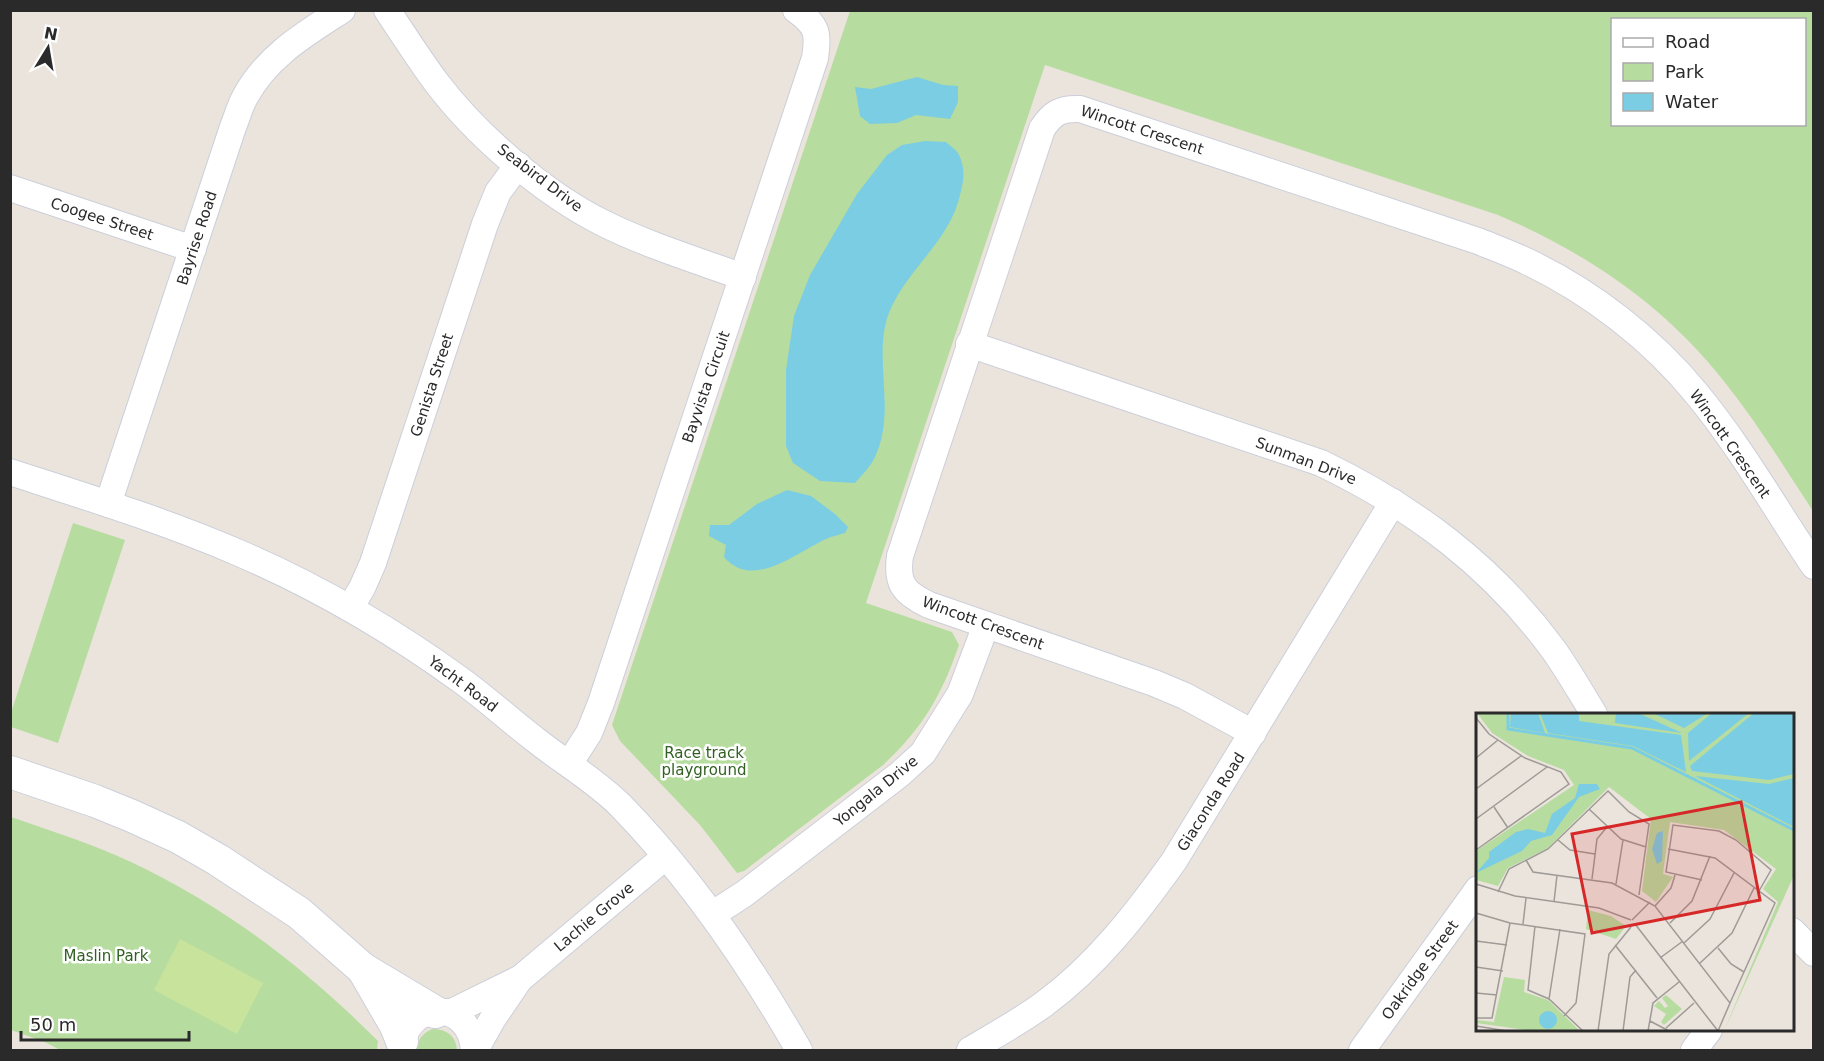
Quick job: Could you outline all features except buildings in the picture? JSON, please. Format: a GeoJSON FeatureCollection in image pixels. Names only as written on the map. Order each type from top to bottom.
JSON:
{"type":"FeatureCollection","features":[{"type":"Feature","properties":{"kind":"street","name":"Bayrise Road"},"geometry":{"type":"LineString","coordinates":[[108,504],[194,249],[232,127],[245,97],[259,75],[276,56],[342,10]]}},
{"type":"Feature","properties":{"kind":"street","name":"Seabird Drive"},"geometry":{"type":"LineString","coordinates":[[387,10],[443,90],[463,113],[518,165],[560,197],[601,222],[649,243],[743,277]]}},
{"type":"Feature","properties":{"kind":"street","name":"Bayvista Circuit"},"geometry":{"type":"LineString","coordinates":[[569,764],[589,733],[601,703],[815,58],[818,41],[815,29],[809,20],[796,10]]}},
{"type":"Feature","properties":{"kind":"street","name":"Wincott Crescent"},"geometry":{"type":"LineString","coordinates":[[1253,733],[1185,696],[1154,683],[986,625],[911,596],[901,583],[898,570],[900,556],[1042,129],[1048,118],[1066,108],[1080,109],[1478,241],[1529,262],[1572,286],[1609,310],[1653,348],[1695,392],[1725,432],[1814,566]]}},
{"type":"Feature","properties":{"kind":"street","name":"Genista Street"},"geometry":{"type":"LineString","coordinates":[[350,608],[373,563],[485,224],[498,192],[518,165]]}},
{"type":"Feature","properties":{"kind":"street","name":"Coogee Street"},"geometry":{"type":"LineString","coordinates":[[10,188],[194,249]]}},
{"type":"Feature","properties":{"kind":"street","name":"Sunman Drive"},"geometry":{"type":"LineString","coordinates":[[969,344],[1321,464],[1362,483],[1394,502],[1464,553],[1502,588],[1554,651],[1593,713]]}},
{"type":"Feature","properties":{"kind":"street","name":"Yacht Road"},"geometry":{"type":"LineString","coordinates":[[10,472],[185,531],[242,554],[350,608],[434,661],[614,799],[666,856],[712,914],[757,979],[799,1050]]}},
{"type":"Feature","properties":{"kind":"street","name":"Giaconda Road"},"geometry":{"type":"LineString","coordinates":[[970,1050],[1044,1004],[1083,970],[1149,897],[1174,861],[1394,502]]}},
{"type":"Feature","properties":{"kind":"street","name":"Yongala Drive"},"geometry":{"type":"LineString","coordinates":[[712,914],[744,894],[900,774],[923,753],[960,694],[986,625]]}},
{"type":"Feature","properties":{"kind":"street"},"geometry":{"type":"LineString","coordinates":[[10,772],[95,801],[198,848],[261,886],[299,913],[363,969],[442,1012],[460,1019],[469,1028],[475,1050]]}},
{"type":"Feature","properties":{"kind":"street","name":"Lachie Grove"},"geometry":{"type":"LineString","coordinates":[[475,1050],[492,1020],[521,978],[666,856]]}},
{"type":"Feature","properties":{"kind":"street","name":"Oakridge Street"},"geometry":{"type":"LineString","coordinates":[[1362,1050],[1476,892]]}},
{"type":"Feature","properties":{"kind":"street"},"geometry":{"type":"LineString","coordinates":[[1794,933],[1814,953]]}},
{"type":"Feature","properties":{"kind":"street"},"geometry":{"type":"LineString","coordinates":[[363,969],[396,1026],[402,1046]]}},
{"type":"Feature","properties":{"kind":"street","name":"Lachie Grove"},"geometry":{"type":"LineString","coordinates":[[402,1046],[406,1030],[424,1014],[442,1012],[521,978]]}},
{"type":"Feature","properties":{"kind":"street"},"geometry":{"type":"LineString","coordinates":[[1694,1050],[1708,1031]]}},
{"type":"Feature","properties":{"kind":"green space","name":"Race track playground"},"geometry":{"type":"Polygon","coordinates":[[[850,11],[1813,11],[1813,511],[1770,444],[1700,353],[1675,328],[1621,283],[1562,246],[1498,215],[1045,65],[866,603],[952,632],[959,645],[945,680],[929,710],[909,738],[883,765],[744,871],[737,873],[700,825],[620,741],[612,725],[850,11]]]}},
{"type":"Feature","properties":{"kind":"green space"},"geometry":{"type":"Polygon","coordinates":[[[73,523],[125,540],[58,743],[11,727],[11,713],[73,523]]]}},
{"type":"Feature","properties":{"kind":"green space","name":"Maslin Park"},"geometry":{"type":"Polygon","coordinates":[[[11,817],[131,862],[199,898],[262,941],[322,988],[378,1041],[377,1050],[60,1050],[11,1030],[11,817]]]}},
{"type":"Feature","properties":{"kind":"green space"},"geometry":{"type":"Polygon","coordinates":[[[180,939],[263,983],[237,1034],[154,990],[180,939]]]}},
{"type":"Feature","properties":{"kind":"green space"},"geometry":{"type":"Polygon","coordinates":[[[432,1029],[450,1034],[457,1050],[417,1050],[421,1037],[432,1029]]]}},
{"type":"Feature","properties":{"kind":"water"},"geometry":{"type":"Polygon","coordinates":[[[917,77],[943,85],[958,86],[958,102],[950,119],[916,115],[897,123],[870,124],[860,116],[855,87],[871,89],[917,77]]]}},
{"type":"Feature","properties":{"kind":"water"},"geometry":{"type":"Polygon","coordinates":[[[925,141],[946,142],[959,155],[963,178],[956,208],[940,238],[899,293],[885,326],[883,344],[884,420],[875,457],[855,483],[820,481],[793,463],[786,446],[786,370],[794,316],[810,275],[857,194],[887,155],[902,145],[925,141]]]}},
{"type":"Feature","properties":{"kind":"water"},"geometry":{"type":"Polygon","coordinates":[[[787,490],[811,496],[848,527],[845,533],[826,539],[775,566],[761,570],[736,567],[724,557],[726,545],[709,536],[710,525],[729,525],[757,504],[787,490]]]}}]}
